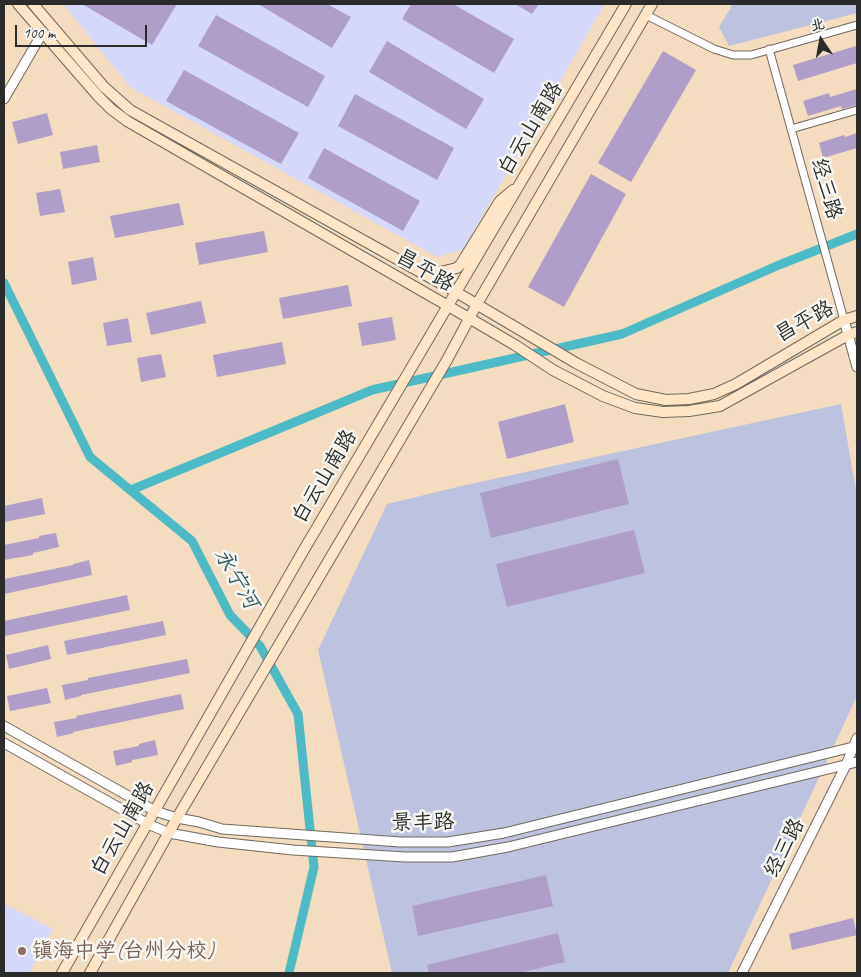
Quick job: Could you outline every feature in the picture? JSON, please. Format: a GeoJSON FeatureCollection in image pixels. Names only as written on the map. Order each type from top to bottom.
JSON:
{"type":"FeatureCollection","features":[{"type":"Feature","properties":{"kind":"main road","name":"昌平路"},"geometry":{"type":"LineString","coordinates":[[18,4],[98,96],[127,121],[516,345],[553,370],[603,396],[635,408],[663,412],[689,411],[720,406],[853,333]]}},
{"type":"Feature","properties":{"kind":"main road","name":"昌平路"},"geometry":{"type":"LineString","coordinates":[[33,4],[104,87],[130,110],[419,271],[576,363],[636,394],[666,400],[689,400],[714,394],[736,384],[844,320],[857,316]]}},
{"type":"Feature","properties":{"kind":"main road","name":"白云山南路"},"geometry":{"type":"LineString","coordinates":[[62,973],[302,553],[626,4]]}},
{"type":"Feature","properties":{"kind":"main road","name":"白云山南路"},"geometry":{"type":"LineString","coordinates":[[90,973],[177,818],[447,360],[477,304],[652,4]]}},
{"type":"Feature","properties":{"kind":"main road"},"geometry":{"type":"LineString","coordinates":[[419,271],[440,272],[457,268],[500,201],[520,185]]}},
{"type":"Feature","properties":{"kind":"street"},"geometry":{"type":"LineString","coordinates":[[646,15],[714,49],[733,55],[751,54],[857,25]]}},
{"type":"Feature","properties":{"kind":"street"},"geometry":{"type":"LineString","coordinates":[[4,99],[43,32]]}},
{"type":"Feature","properties":{"kind":"street","name":"经三路"},"geometry":{"type":"LineString","coordinates":[[769,49],[844,320],[853,333],[857,367]]}},
{"type":"Feature","properties":{"kind":"street"},"geometry":{"type":"LineString","coordinates":[[791,129],[857,110]]}},
{"type":"Feature","properties":{"kind":"street","name":"景丰路"},"geometry":{"type":"LineString","coordinates":[[4,726],[155,810],[177,818],[222,829],[400,842],[448,842],[504,833],[855,747]]}},
{"type":"Feature","properties":{"kind":"street","name":"经三路"},"geometry":{"type":"LineString","coordinates":[[742,973],[855,747],[857,738]]}},
{"type":"Feature","properties":{"kind":"street","name":"景丰路"},"geometry":{"type":"LineString","coordinates":[[4,743],[148,824],[169,833],[218,842],[293,850],[405,857],[452,857],[508,847],[857,762]]}},
{"type":"Feature","properties":{"kind":"shaded area"},"geometry":{"type":"Polygon","coordinates":[[[65,4],[605,4],[463,249],[437,257],[130,87],[65,4]]]}},
{"type":"Feature","properties":{"kind":"shaded area"},"geometry":{"type":"Polygon","coordinates":[[[733,4],[857,4],[857,13],[729,46],[719,27],[733,4]]]}},
{"type":"Feature","properties":{"kind":"shaded area"},"geometry":{"type":"Polygon","coordinates":[[[841,404],[857,496],[857,696],[728,973],[392,973],[318,650],[387,504],[470,484],[841,404]]]}},
{"type":"Feature","properties":{"kind":"shaded area","name":"镇海中学(台州分校)"},"geometry":{"type":"Polygon","coordinates":[[[4,904],[53,929],[29,973],[4,973],[4,904]]]}},
{"type":"Feature","properties":{"kind":"building"},"geometry":{"type":"Polygon","coordinates":[[[82,4],[177,4],[152,45],[82,4]]]}},
{"type":"Feature","properties":{"kind":"building"},"geometry":{"type":"Polygon","coordinates":[[[258,4],[327,4],[351,17],[332,48],[258,4]]]}},
{"type":"Feature","properties":{"kind":"building"},"geometry":{"type":"Polygon","coordinates":[[[411,4],[453,4],[514,39],[494,73],[402,19],[411,4]]]}},
{"type":"Feature","properties":{"kind":"building"},"geometry":{"type":"Polygon","coordinates":[[[515,4],[539,4],[532,14],[515,4]]]}},
{"type":"Feature","properties":{"kind":"building"},"geometry":{"type":"Polygon","coordinates":[[[216,15],[325,76],[308,107],[198,46],[216,15]]]}},
{"type":"Feature","properties":{"kind":"building"},"geometry":{"type":"Polygon","coordinates":[[[387,41],[484,99],[466,129],[369,72],[387,41]]]}},
{"type":"Feature","properties":{"kind":"building"},"geometry":{"type":"Polygon","coordinates":[[[856,46],[857,63],[798,81],[793,65],[856,46]]]}},
{"type":"Feature","properties":{"kind":"building"},"geometry":{"type":"Polygon","coordinates":[[[663,51],[696,70],[631,182],[598,163],[663,51]]]}},
{"type":"Feature","properties":{"kind":"building"},"geometry":{"type":"Polygon","coordinates":[[[184,70],[299,133],[281,164],[166,101],[184,70]]]}},
{"type":"Feature","properties":{"kind":"building"},"geometry":{"type":"Polygon","coordinates":[[[857,89],[857,105],[842,109],[841,106],[808,116],[803,101],[829,93],[830,97],[857,89]]]}},
{"type":"Feature","properties":{"kind":"building"},"geometry":{"type":"Polygon","coordinates":[[[355,94],[454,148],[437,180],[338,126],[355,94]]]}},
{"type":"Feature","properties":{"kind":"building"},"geometry":{"type":"Polygon","coordinates":[[[47,113],[53,135],[18,144],[12,122],[47,113]]]}},
{"type":"Feature","properties":{"kind":"building"},"geometry":{"type":"Polygon","coordinates":[[[857,133],[857,148],[823,158],[819,143],[857,133]]]}},
{"type":"Feature","properties":{"kind":"building"},"geometry":{"type":"Polygon","coordinates":[[[97,145],[100,162],[63,169],[60,152],[97,145]]]}},
{"type":"Feature","properties":{"kind":"building"},"geometry":{"type":"Polygon","coordinates":[[[324,148],[420,201],[403,231],[308,178],[324,148]]]}},
{"type":"Feature","properties":{"kind":"building"},"geometry":{"type":"Polygon","coordinates":[[[591,174],[626,194],[564,307],[528,287],[591,174]]]}},
{"type":"Feature","properties":{"kind":"building"},"geometry":{"type":"Polygon","coordinates":[[[60,189],[65,212],[40,216],[36,193],[60,189]]]}},
{"type":"Feature","properties":{"kind":"building"},"geometry":{"type":"Polygon","coordinates":[[[179,203],[184,225],[115,238],[110,216],[179,203]]]}},
{"type":"Feature","properties":{"kind":"building"},"geometry":{"type":"Polygon","coordinates":[[[264,231],[268,252],[199,265],[195,243],[264,231]]]}},
{"type":"Feature","properties":{"kind":"building"},"geometry":{"type":"Polygon","coordinates":[[[93,257],[97,280],[72,285],[68,262],[93,257]]]}},
{"type":"Feature","properties":{"kind":"building"},"geometry":{"type":"Polygon","coordinates":[[[348,285],[352,306],[283,319],[279,298],[348,285]]]}},
{"type":"Feature","properties":{"kind":"building"},"geometry":{"type":"Polygon","coordinates":[[[201,301],[206,323],[151,335],[146,313],[201,301]]]}},
{"type":"Feature","properties":{"kind":"building"},"geometry":{"type":"Polygon","coordinates":[[[392,317],[396,340],[362,346],[358,323],[392,317]]]}},
{"type":"Feature","properties":{"kind":"building"},"geometry":{"type":"Polygon","coordinates":[[[128,318],[132,342],[107,346],[103,323],[128,318]]]}},
{"type":"Feature","properties":{"kind":"building"},"geometry":{"type":"Polygon","coordinates":[[[282,342],[286,364],[217,377],[213,355],[282,342]]]}},
{"type":"Feature","properties":{"kind":"building"},"geometry":{"type":"Polygon","coordinates":[[[161,354],[166,377],[141,382],[137,358],[161,354]]]}},
{"type":"Feature","properties":{"kind":"building"},"geometry":{"type":"Polygon","coordinates":[[[565,404],[574,442],[507,459],[498,422],[565,404]]]}},
{"type":"Feature","properties":{"kind":"building"},"geometry":{"type":"Polygon","coordinates":[[[618,459],[629,504],[491,538],[480,493],[618,459]]]}},
{"type":"Feature","properties":{"kind":"building"},"geometry":{"type":"Polygon","coordinates":[[[42,498],[45,514],[4,522],[4,506],[42,498]]]}},
{"type":"Feature","properties":{"kind":"building"},"geometry":{"type":"Polygon","coordinates":[[[634,530],[645,573],[507,607],[496,564],[634,530]]]}},
{"type":"Feature","properties":{"kind":"building"},"geometry":{"type":"Polygon","coordinates":[[[56,533],[59,547],[33,553],[33,555],[4,560],[4,545],[56,533]]]}},
{"type":"Feature","properties":{"kind":"building"},"geometry":{"type":"Polygon","coordinates":[[[89,560],[92,575],[4,594],[4,579],[89,560]]]}},
{"type":"Feature","properties":{"kind":"building"},"geometry":{"type":"Polygon","coordinates":[[[127,595],[130,610],[5,636],[4,621],[127,595]]]}},
{"type":"Feature","properties":{"kind":"building"},"geometry":{"type":"Polygon","coordinates":[[[163,621],[166,635],[67,655],[64,641],[163,621]]]}},
{"type":"Feature","properties":{"kind":"building"},"geometry":{"type":"Polygon","coordinates":[[[48,645],[51,659],[9,669],[6,655],[48,645]]]}},
{"type":"Feature","properties":{"kind":"building"},"geometry":{"type":"Polygon","coordinates":[[[187,659],[190,673],[81,695],[65,700],[62,685],[88,680],[88,678],[187,659]]]}},
{"type":"Feature","properties":{"kind":"building"},"geometry":{"type":"Polygon","coordinates":[[[47,688],[51,703],[10,711],[7,696],[47,688]]]}},
{"type":"Feature","properties":{"kind":"building"},"geometry":{"type":"Polygon","coordinates":[[[181,694],[184,709],[57,737],[54,722],[181,694]]]}},
{"type":"Feature","properties":{"kind":"building"},"geometry":{"type":"Polygon","coordinates":[[[155,740],[158,755],[132,760],[132,762],[116,766],[113,751],[139,746],[139,744],[155,740]]]}},
{"type":"Feature","properties":{"kind":"building"},"geometry":{"type":"Polygon","coordinates":[[[546,875],[553,906],[418,936],[412,906],[546,875]]]}},
{"type":"Feature","properties":{"kind":"building"},"geometry":{"type":"Polygon","coordinates":[[[853,918],[857,935],[792,950],[789,934],[853,918]]]}},
{"type":"Feature","properties":{"kind":"building"},"geometry":{"type":"Polygon","coordinates":[[[558,933],[565,962],[519,973],[429,973],[427,965],[558,933]]]}},
{"type":"Feature","properties":{"kind":"waterway"},"geometry":{"type":"LineString","coordinates":[[131,490],[372,390],[622,334],[779,265],[857,234]]}},
{"type":"Feature","properties":{"kind":"waterway","name":"永宁河"},"geometry":{"type":"LineString","coordinates":[[4,283],[90,457],[192,541],[230,615],[260,646],[298,714],[314,867],[289,973]]}},
{"type":"Feature","properties":{"kind":"place","name":"镇海中学(台州分校)"},"geometry":{"type":"Point","coordinates":[22,951]}}]}
